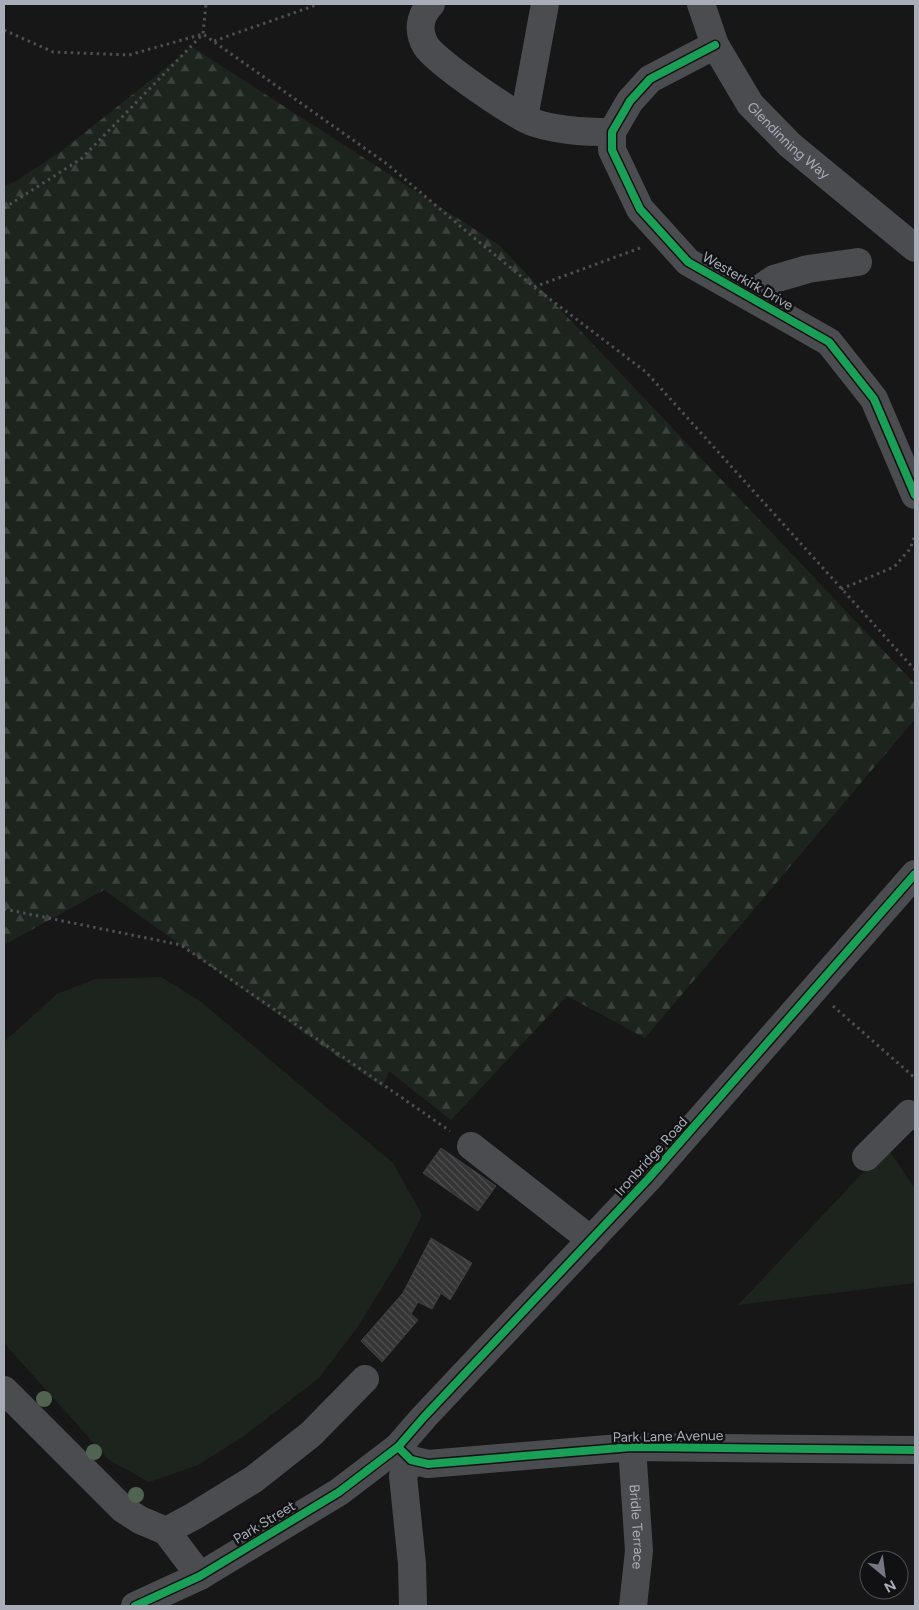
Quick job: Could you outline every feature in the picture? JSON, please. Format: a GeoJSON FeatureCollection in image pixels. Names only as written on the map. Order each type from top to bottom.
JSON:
{"type":"FeatureCollection","features":[{"type":"Feature","properties":{"kind":"street"},"geometry":{"type":"LineString","coordinates":[[431,4],[424,11],[420,26],[425,45],[435,57],[524,118],[554,128],[587,132],[612,132],[630,101],[650,80],[715,45]]}},
{"type":"Feature","properties":{"kind":"street"},"geometry":{"type":"LineString","coordinates":[[524,118],[545,4]]}},
{"type":"Feature","properties":{"kind":"street","name":"Glendinning Way"},"geometry":{"type":"LineString","coordinates":[[701,4],[715,45],[750,104],[790,146],[915,248]]}},
{"type":"Feature","properties":{"kind":"street","name":"Westerkirk Drive"},"geometry":{"type":"LineString","coordinates":[[612,132],[612,150],[640,209],[688,262],[828,342],[874,399],[914,487]]}},
{"type":"Feature","properties":{"kind":"street"},"geometry":{"type":"LineString","coordinates":[[749,296],[774,279],[808,269],[858,262]]}},
{"type":"Feature","properties":{"kind":"street","name":"Ironbridge Road"},"geometry":{"type":"LineString","coordinates":[[404,1454],[424,1417],[655,1172],[915,874]]}},
{"type":"Feature","properties":{"kind":"street"},"geometry":{"type":"LineString","coordinates":[[866,1157],[909,1114],[915,1116]]}},
{"type":"Feature","properties":{"kind":"street"},"geometry":{"type":"LineString","coordinates":[[471,1146],[591,1240]]}},
{"type":"Feature","properties":{"kind":"street"},"geometry":{"type":"LineString","coordinates":[[166,1531],[254,1479],[311,1434],[365,1378]]}},
{"type":"Feature","properties":{"kind":"street"},"geometry":{"type":"LineString","coordinates":[[4,1390],[123,1509],[140,1520],[166,1531],[200,1576]]}},
{"type":"Feature","properties":{"kind":"street","name":"Park Lane Avenue"},"geometry":{"type":"LineString","coordinates":[[404,1454],[428,1464],[632,1447],[915,1450]]}},
{"type":"Feature","properties":{"kind":"street","name":"Bridle Terrace"},"geometry":{"type":"LineString","coordinates":[[632,1447],[640,1551],[633,1606]]}},
{"type":"Feature","properties":{"kind":"street"},"geometry":{"type":"LineString","coordinates":[[404,1454],[403,1476],[412,1564],[413,1606]]}},
{"type":"Feature","properties":{"kind":"street","name":"Park Street"},"geometry":{"type":"LineString","coordinates":[[135,1606],[200,1576],[404,1454]]}},
{"type":"Feature","properties":{"kind":"path"},"geometry":{"type":"LineString","coordinates":[[4,208],[81,159],[203,34],[206,4]]}},
{"type":"Feature","properties":{"kind":"path"},"geometry":{"type":"LineString","coordinates":[[213,41],[319,4]]}},
{"type":"Feature","properties":{"kind":"path"},"geometry":{"type":"LineString","coordinates":[[4,30],[53,52],[129,54],[203,34]]}},
{"type":"Feature","properties":{"kind":"path"},"geometry":{"type":"LineString","coordinates":[[203,34],[387,164],[534,287],[646,372],[915,670]]}},
{"type":"Feature","properties":{"kind":"path"},"geometry":{"type":"LineString","coordinates":[[534,287],[667,238]]}},
{"type":"Feature","properties":{"kind":"path"},"geometry":{"type":"LineString","coordinates":[[841,588],[894,568],[910,549],[915,535]]}},
{"type":"Feature","properties":{"kind":"path"},"geometry":{"type":"LineString","coordinates":[[4,909],[181,945],[471,1146]]}},
{"type":"Feature","properties":{"kind":"path"},"geometry":{"type":"LineString","coordinates":[[815,989],[915,1078]]}},
{"type":"Feature","properties":{"kind":"green space"},"geometry":{"type":"Polygon","coordinates":[[[192,47],[499,245],[915,684],[915,719],[645,1038],[567,996],[451,1120],[389,1071],[382,1087],[104,890],[4,945],[4,187],[63,150],[192,47]]]}},
{"type":"Feature","properties":{"kind":"green space"},"geometry":{"type":"Polygon","coordinates":[[[161,977],[200,1001],[393,1163],[422,1215],[402,1255],[357,1328],[319,1378],[244,1436],[198,1465],[149,1482],[109,1460],[4,1343],[4,1042],[57,994],[95,979],[161,977]]]}},
{"type":"Feature","properties":{"kind":"green space"},"geometry":{"type":"Polygon","coordinates":[[[887,1147],[915,1189],[915,1283],[738,1305],[887,1147]]]}},
{"type":"Feature","properties":{"kind":"building"},"geometry":{"type":"Polygon","coordinates":[[[441,1148],[496,1186],[478,1211],[423,1173],[441,1148]]]}},
{"type":"Feature","properties":{"kind":"building"},"geometry":{"type":"Polygon","coordinates":[[[431,1238],[472,1263],[450,1300],[441,1293],[432,1309],[418,1302],[411,1314],[418,1320],[382,1362],[361,1341],[403,1293],[431,1238]]]}},
{"type":"Feature","properties":{"kind":"cycle path"},"geometry":{"type":"LineString","coordinates":[[715,45],[650,79],[630,101],[612,132],[612,150],[640,209],[688,262],[829,342],[874,399],[915,495]]}},
{"type":"Feature","properties":{"kind":"cycle path"},"geometry":{"type":"LineString","coordinates":[[135,1606],[200,1576],[339,1492],[398,1447],[648,1179],[915,874]]}},
{"type":"Feature","properties":{"kind":"cycle path"},"geometry":{"type":"LineString","coordinates":[[398,1447],[411,1460],[428,1464],[632,1447],[915,1450]]}}]}
